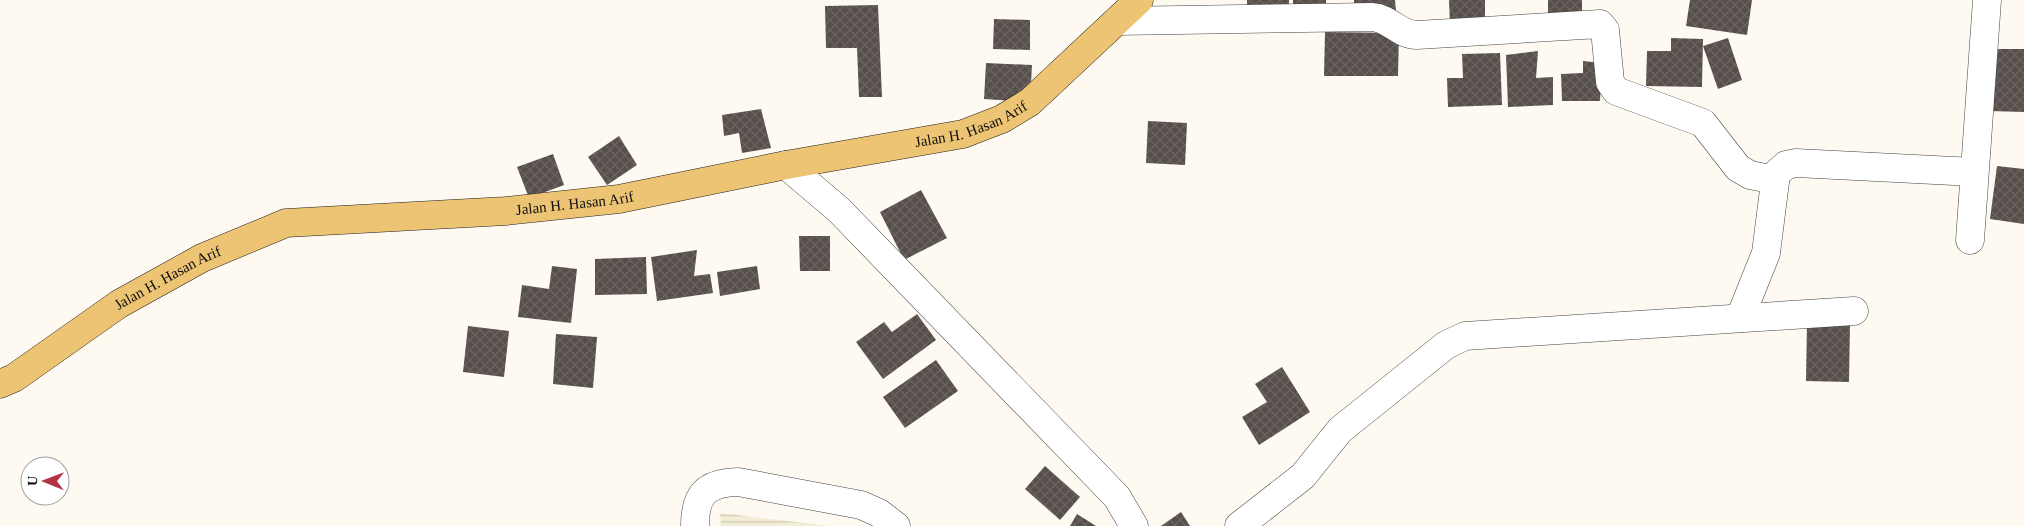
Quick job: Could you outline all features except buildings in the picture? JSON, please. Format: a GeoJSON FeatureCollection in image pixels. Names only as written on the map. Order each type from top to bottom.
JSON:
{"type":"FeatureCollection","features":[{"type":"Feature","properties":{"kind":"main road","name":"Jalan H. Hasan Arif"},"geometry":{"type":"LineString","coordinates":[[0,384],[14,378],[119,304],[202,258],[286,223],[506,211],[619,198],[786,165],[962,134],[1002,119],[1030,102],[1139,0]]}},
{"type":"Feature","properties":{"kind":"street"},"geometry":{"type":"LineString","coordinates":[[1970,240],[1987,0]]}},
{"type":"Feature","properties":{"kind":"street"},"geometry":{"type":"LineString","coordinates":[[1117,20],[1372,17],[1383,18],[1405,33],[1416,35],[1600,24],[1605,30],[1610,82],[1616,92],[1703,123],[1738,168],[1750,175],[1775,180]]}},
{"type":"Feature","properties":{"kind":"street"},"geometry":{"type":"LineString","coordinates":[[1740,318],[1766,253],[1775,180],[1780,169],[1796,163],[1974,172]]}},
{"type":"Feature","properties":{"kind":"street"},"geometry":{"type":"LineString","coordinates":[[786,165],[839,210],[1117,497],[1134,526]]}},
{"type":"Feature","properties":{"kind":"street"},"geometry":{"type":"LineString","coordinates":[[1239,526],[1303,476],[1340,430],[1446,345],[1465,336],[1854,311]]}},
{"type":"Feature","properties":{"kind":"street"},"geometry":{"type":"LineString","coordinates":[[695,526],[697,504],[702,493],[711,486],[724,482],[738,482],[861,504],[879,513],[896,526]]}},
{"type":"Feature","properties":{"kind":"shaded area"},"geometry":{"type":"Polygon","coordinates":[[[720,513],[830,526],[721,526],[720,513]]]}}]}
